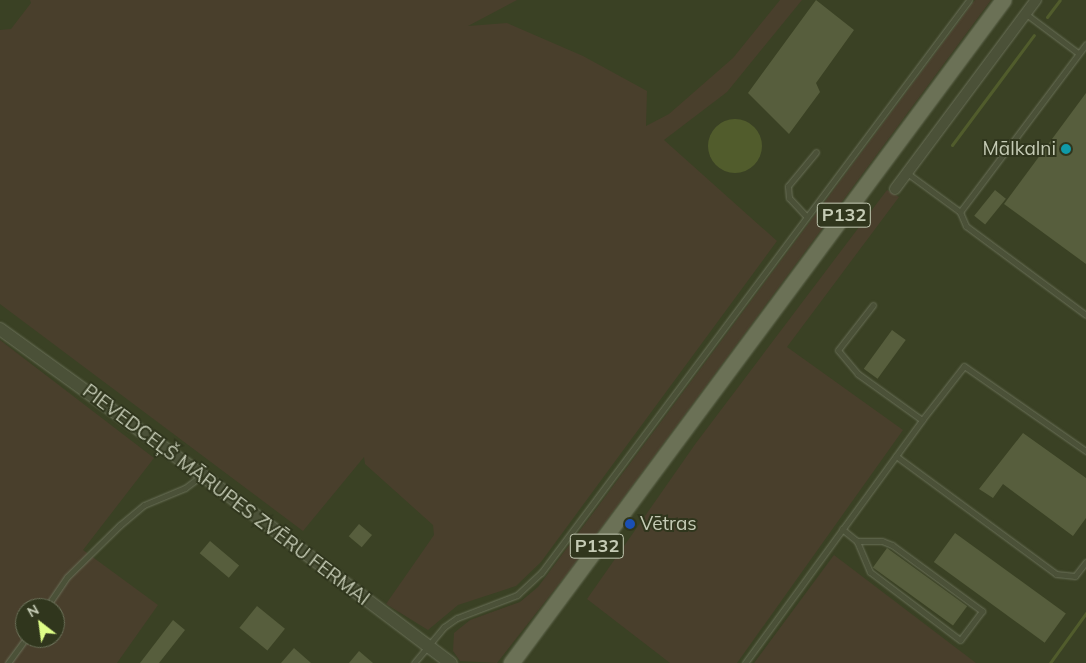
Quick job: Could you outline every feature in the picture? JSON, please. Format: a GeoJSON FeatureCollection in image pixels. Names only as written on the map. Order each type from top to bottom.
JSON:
{"type":"FeatureCollection","features":[{"type":"Feature","properties":{"kind":"main road","name":"P132"},"geometry":{"type":"LineString","coordinates":[[511,663],[1003,0]]}},
{"type":"Feature","properties":{"kind":"street"},"geometry":{"type":"LineString","coordinates":[[895,189],[1036,0]]}},
{"type":"Feature","properties":{"kind":"street","name":"PIEVEDCEĻŠ MĀRUPES ZVĒRU FERMAI"},"geometry":{"type":"LineString","coordinates":[[0,329],[202,475],[451,663]]}},
{"type":"Feature","properties":{"kind":"lane"},"geometry":{"type":"LineString","coordinates":[[414,663],[428,646],[457,618],[517,595],[541,572],[969,0]]}},
{"type":"Feature","properties":{"kind":"lane"},"geometry":{"type":"LineString","coordinates":[[1026,14],[1078,54]]}},
{"type":"Feature","properties":{"kind":"lane"},"geometry":{"type":"LineString","coordinates":[[960,212],[1086,44]]}},
{"type":"Feature","properties":{"kind":"lane"},"geometry":{"type":"LineString","coordinates":[[806,216],[789,198],[788,186],[816,152]]}},
{"type":"Feature","properties":{"kind":"lane"},"geometry":{"type":"LineString","coordinates":[[907,173],[960,212],[966,226],[1086,315]]}},
{"type":"Feature","properties":{"kind":"lane"},"geometry":{"type":"LineString","coordinates":[[873,305],[838,350],[858,374],[922,420]]}},
{"type":"Feature","properties":{"kind":"lane"},"geometry":{"type":"LineString","coordinates":[[745,663],[922,420],[964,366],[1086,451]]}},
{"type":"Feature","properties":{"kind":"lane"},"geometry":{"type":"LineString","coordinates":[[896,456],[1056,574],[1076,576],[1086,562]]}},
{"type":"Feature","properties":{"kind":"lane"},"geometry":{"type":"LineString","coordinates":[[53,598],[67,577],[120,525],[144,505],[185,488],[202,475]]}},
{"type":"Feature","properties":{"kind":"lane"},"geometry":{"type":"LineString","coordinates":[[842,529],[857,541],[870,572],[960,640],[982,611],[892,545],[882,541],[857,541]]}},
{"type":"Feature","properties":{"kind":"lane"},"geometry":{"type":"LineString","coordinates":[[8,663],[19,648]]}},
{"type":"Feature","properties":{"kind":"shaded area"},"geometry":{"type":"Polygon","coordinates":[[[30,0],[517,0],[468,26],[507,23],[583,56],[647,91],[646,126],[669,114],[733,58],[780,0],[802,0],[727,92],[664,140],[777,241],[541,562],[516,586],[458,605],[428,630],[386,604],[434,535],[433,525],[365,464],[364,457],[303,531],[0,304],[0,30],[11,29],[31,3],[30,0]]]}},
{"type":"Feature","properties":{"kind":"shaded area"},"geometry":{"type":"Polygon","coordinates":[[[975,0],[991,0],[569,571],[497,663],[460,661],[453,651],[454,633],[470,620],[520,602],[538,587],[975,0]]]}},
{"type":"Feature","properties":{"kind":"shaded area"},"geometry":{"type":"Polygon","coordinates":[[[735,119],[745,121],[754,127],[760,136],[762,146],[760,156],[754,165],[745,171],[735,173],[725,171],[716,165],[710,156],[708,146],[710,136],[716,127],[725,121],[735,119]]]}},
{"type":"Feature","properties":{"kind":"shaded area"},"geometry":{"type":"Polygon","coordinates":[[[887,190],[899,197],[787,347],[903,430],[737,663],[670,663],[587,599],[696,443],[887,190]]]}},
{"type":"Feature","properties":{"kind":"shaded area"},"geometry":{"type":"Polygon","coordinates":[[[0,340],[154,458],[83,550],[158,605],[117,663],[0,663],[0,340]]]}},
{"type":"Feature","properties":{"kind":"shaded area"},"geometry":{"type":"Polygon","coordinates":[[[834,555],[976,663],[754,663],[834,555]]]}},
{"type":"Feature","properties":{"kind":"building"},"geometry":{"type":"Polygon","coordinates":[[[816,0],[854,30],[816,83],[820,92],[789,134],[748,93],[816,0]]]}},
{"type":"Feature","properties":{"kind":"building","name":"Mālkalni"},"geometry":{"type":"Polygon","coordinates":[[[1086,93],[1086,264],[1004,204],[1086,93]]]}},
{"type":"Feature","properties":{"kind":"building"},"geometry":{"type":"Polygon","coordinates":[[[995,190],[1006,199],[985,224],[974,216],[995,190]]]}},
{"type":"Feature","properties":{"kind":"building"},"geometry":{"type":"Polygon","coordinates":[[[892,330],[906,340],[878,379],[864,369],[892,330]]]}},
{"type":"Feature","properties":{"kind":"building"},"geometry":{"type":"Polygon","coordinates":[[[1023,433],[1086,478],[1086,518],[1073,536],[1003,484],[993,498],[979,489],[1023,433]]]}},
{"type":"Feature","properties":{"kind":"building"},"geometry":{"type":"Polygon","coordinates":[[[359,524],[372,535],[362,547],[349,536],[359,524]]]}},
{"type":"Feature","properties":{"kind":"building"},"geometry":{"type":"Polygon","coordinates":[[[955,533],[1066,614],[1045,643],[934,562],[955,533]]]}},
{"type":"Feature","properties":{"kind":"building"},"geometry":{"type":"Polygon","coordinates":[[[210,541],[239,565],[229,578],[200,553],[210,541]]]}},
{"type":"Feature","properties":{"kind":"building"},"geometry":{"type":"Polygon","coordinates":[[[887,548],[967,606],[953,626],[873,567],[887,548]]]}},
{"type":"Feature","properties":{"kind":"building"},"geometry":{"type":"Polygon","coordinates":[[[257,606],[285,629],[267,650],[239,628],[257,606]]]}},
{"type":"Feature","properties":{"kind":"building"},"geometry":{"type":"Polygon","coordinates":[[[173,620],[185,630],[159,663],[140,663],[173,620]]]}},
{"type":"Feature","properties":{"kind":"building"},"geometry":{"type":"Polygon","coordinates":[[[294,648],[311,663],[281,663],[294,648]]]}},
{"type":"Feature","properties":{"kind":"building"},"geometry":{"type":"Polygon","coordinates":[[[359,651],[373,663],[349,663],[359,651]]]}},
{"type":"Feature","properties":{"kind":"waterway"},"geometry":{"type":"LineString","coordinates":[[1047,17],[1060,0]]}},
{"type":"Feature","properties":{"kind":"waterway"},"geometry":{"type":"LineString","coordinates":[[952,145],[1034,35]]}},
{"type":"Feature","properties":{"kind":"waterway"},"geometry":{"type":"LineString","coordinates":[[1050,663],[1086,613]]}},
{"type":"Feature","properties":{"kind":"place","name":"Mālkalni"},"geometry":{"type":"Point","coordinates":[1066,149]}},
{"type":"Feature","properties":{"kind":"place","name":"Vētras"},"geometry":{"type":"Point","coordinates":[630,524]}}]}
